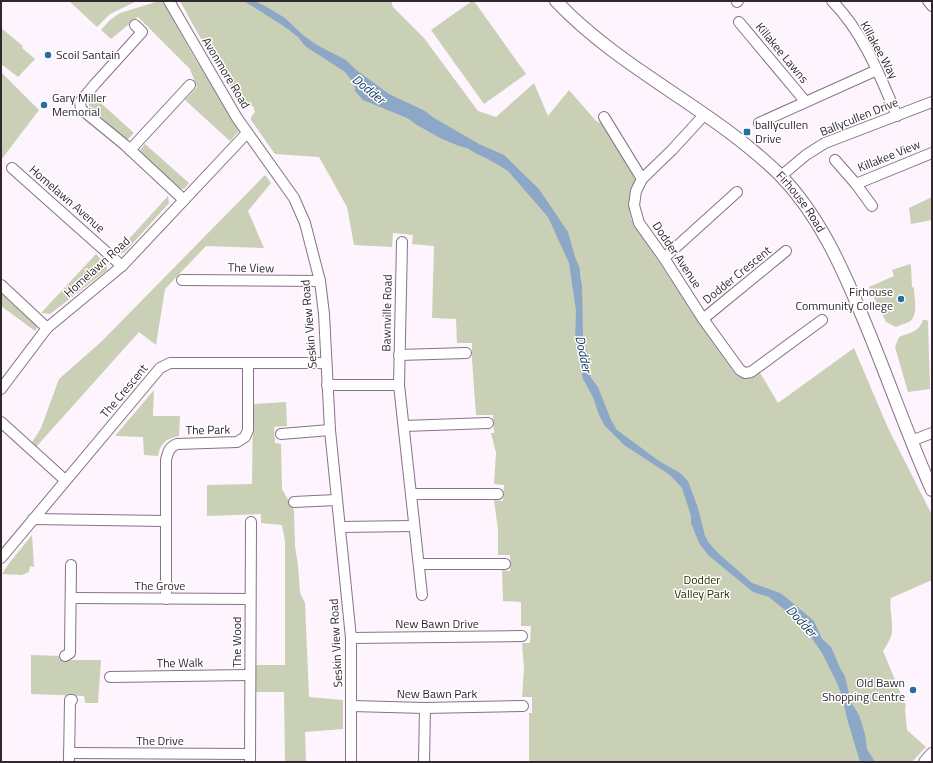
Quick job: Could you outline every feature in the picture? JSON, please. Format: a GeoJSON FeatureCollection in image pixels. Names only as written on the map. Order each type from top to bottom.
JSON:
{"type":"FeatureCollection","features":[{"type":"Feature","properties":{"kind":"main road","name":"Firhouse Road"},"geometry":{"type":"LineString","coordinates":[[556,1],[583,28],[604,46],[744,143],[781,176],[799,197],[824,233],[852,291],[881,361],[911,441],[932,490]]}},
{"type":"Feature","properties":{"kind":"main road"},"geometry":{"type":"LineString","coordinates":[[925,762],[932,754]]}},
{"type":"Feature","properties":{"kind":"street","name":"Avonmore Road"},"geometry":{"type":"LineString","coordinates":[[169,1],[248,133],[265,156]]}},
{"type":"Feature","properties":{"kind":"street","name":"Killakee Way"},"geometry":{"type":"LineString","coordinates":[[832,1],[858,35],[885,85],[897,116]]}},
{"type":"Feature","properties":{"kind":"street"},"geometry":{"type":"LineString","coordinates":[[928,1],[932,6]]}},
{"type":"Feature","properties":{"kind":"street","name":"Killakee Lawns"},"geometry":{"type":"LineString","coordinates":[[739,22],[805,101]]}},
{"type":"Feature","properties":{"kind":"street"},"geometry":{"type":"LineString","coordinates":[[135,25],[142,32],[95,84],[80,104],[81,108],[130,150],[184,200]]}},
{"type":"Feature","properties":{"kind":"street","name":"Killakee Lawns"},"geometry":{"type":"LineString","coordinates":[[759,123],[805,101],[877,70]]}},
{"type":"Feature","properties":{"kind":"street"},"geometry":{"type":"LineString","coordinates":[[130,150],[190,85]]}},
{"type":"Feature","properties":{"kind":"street","name":"Ballycullen Drive"},"geometry":{"type":"LineString","coordinates":[[781,176],[806,155],[825,143],[932,102]]}},
{"type":"Feature","properties":{"kind":"street","name":"Dodder Avenue"},"geometry":{"type":"LineString","coordinates":[[704,114],[672,150],[642,179],[636,191],[634,205],[639,223],[703,318],[740,370],[745,373],[751,372],[822,320]]}},
{"type":"Feature","properties":{"kind":"street"},"geometry":{"type":"LineString","coordinates":[[604,117],[642,179]]}},
{"type":"Feature","properties":{"kind":"street","name":"Homelawn Road"},"geometry":{"type":"LineString","coordinates":[[1,389],[47,328],[122,266],[248,133]]}},
{"type":"Feature","properties":{"kind":"street","name":"Killakee View"},"geometry":{"type":"LineString","coordinates":[[856,184],[932,153]]}},
{"type":"Feature","properties":{"kind":"street","name":"Seskin View Road"},"geometry":{"type":"LineString","coordinates":[[265,156],[294,198],[302,217],[320,281],[324,314],[327,385],[336,500],[351,638],[351,762]]}},
{"type":"Feature","properties":{"kind":"street","name":"Killakee View"},"geometry":{"type":"LineString","coordinates":[[836,160],[872,206]]}},
{"type":"Feature","properties":{"kind":"street","name":"Homelawn Avenue"},"geometry":{"type":"LineString","coordinates":[[12,168],[122,266]]}},
{"type":"Feature","properties":{"kind":"street"},"geometry":{"type":"LineString","coordinates":[[664,258],[737,192]]}},
{"type":"Feature","properties":{"kind":"street","name":"Bawnville Road"},"geometry":{"type":"LineString","coordinates":[[402,242],[399,385],[422,595]]}},
{"type":"Feature","properties":{"kind":"street","name":"Dodder Crescent"},"geometry":{"type":"LineString","coordinates":[[703,318],[786,251]]}},
{"type":"Feature","properties":{"kind":"street","name":"The View"},"geometry":{"type":"LineString","coordinates":[[182,280],[320,281]]}},
{"type":"Feature","properties":{"kind":"street"},"geometry":{"type":"LineString","coordinates":[[1,285],[47,328]]}},
{"type":"Feature","properties":{"kind":"street"},"geometry":{"type":"LineString","coordinates":[[399,355],[466,353]]}},
{"type":"Feature","properties":{"kind":"street","name":"The Park"},"geometry":{"type":"LineString","coordinates":[[166,599],[165,521],[166,460],[168,453],[171,446],[184,442],[237,442],[245,437],[248,430],[248,362]]}},
{"type":"Feature","properties":{"kind":"street","name":"The Crescent"},"geometry":{"type":"LineString","coordinates":[[1,558],[160,368],[170,363],[326,363]]}},
{"type":"Feature","properties":{"kind":"street"},"geometry":{"type":"LineString","coordinates":[[327,385],[399,385]]}},
{"type":"Feature","properties":{"kind":"street"},"geometry":{"type":"LineString","coordinates":[[1,422],[66,480]]}},
{"type":"Feature","properties":{"kind":"street"},"geometry":{"type":"LineString","coordinates":[[404,426],[488,423]]}},
{"type":"Feature","properties":{"kind":"street"},"geometry":{"type":"LineString","coordinates":[[281,434],[330,430]]}},
{"type":"Feature","properties":{"kind":"street"},"geometry":{"type":"LineString","coordinates":[[911,441],[932,433]]}},
{"type":"Feature","properties":{"kind":"street"},"geometry":{"type":"LineString","coordinates":[[411,494],[498,494]]}},
{"type":"Feature","properties":{"kind":"street"},"geometry":{"type":"LineString","coordinates":[[294,502],[336,500]]}},
{"type":"Feature","properties":{"kind":"street"},"geometry":{"type":"LineString","coordinates":[[34,519],[165,521]]}},
{"type":"Feature","properties":{"kind":"street","name":"The Wood"},"geometry":{"type":"LineString","coordinates":[[250,758],[251,522]]}},
{"type":"Feature","properties":{"kind":"street"},"geometry":{"type":"LineString","coordinates":[[340,528],[414,526]]}},
{"type":"Feature","properties":{"kind":"street"},"geometry":{"type":"LineString","coordinates":[[419,564],[504,564]]}},
{"type":"Feature","properties":{"kind":"street"},"geometry":{"type":"LineString","coordinates":[[65,656],[70,653],[71,565]]}},
{"type":"Feature","properties":{"kind":"street","name":"The Grove"},"geometry":{"type":"LineString","coordinates":[[71,598],[250,599]]}},
{"type":"Feature","properties":{"kind":"street","name":"New Bawn Drive"},"geometry":{"type":"LineString","coordinates":[[351,638],[522,636]]}},
{"type":"Feature","properties":{"kind":"street","name":"The Walk"},"geometry":{"type":"LineString","coordinates":[[110,677],[250,675]]}},
{"type":"Feature","properties":{"kind":"street","name":"The Drive"},"geometry":{"type":"LineString","coordinates":[[72,700],[70,700],[69,758],[250,758]]}},
{"type":"Feature","properties":{"kind":"street","name":"New Bawn Park"},"geometry":{"type":"LineString","coordinates":[[352,706],[424,708],[523,706]]}},
{"type":"Feature","properties":{"kind":"street"},"geometry":{"type":"LineString","coordinates":[[424,708],[424,762]]}},
{"type":"Feature","properties":{"kind":"green space"},"geometry":{"type":"Polygon","coordinates":[[[69,1],[137,1],[110,14],[97,27],[69,1]]]}},
{"type":"Feature","properties":{"kind":"green space"},"geometry":{"type":"Polygon","coordinates":[[[163,1],[194,57],[238,127],[239,131],[230,141],[185,100],[197,87],[190,69],[138,17],[111,39],[101,30],[110,20],[120,13],[163,1]]]}},
{"type":"Feature","properties":{"kind":"green space","name":"Dodder Valley Park"},"geometry":{"type":"Polygon","coordinates":[[[180,1],[391,1],[393,7],[424,38],[478,111],[496,117],[534,83],[548,116],[569,90],[596,121],[603,124],[636,181],[631,200],[631,219],[686,303],[736,375],[746,378],[759,371],[778,403],[854,348],[888,428],[932,515],[932,580],[891,598],[890,606],[892,633],[883,651],[906,706],[907,730],[926,747],[912,762],[529,762],[529,713],[532,713],[532,697],[522,697],[524,669],[522,643],[530,643],[531,626],[521,626],[521,602],[503,601],[502,570],[510,571],[510,555],[498,555],[498,530],[494,500],[503,501],[504,485],[494,484],[496,453],[491,433],[494,433],[493,415],[476,415],[472,343],[457,343],[456,319],[432,318],[434,246],[412,244],[413,235],[393,233],[392,247],[354,245],[347,207],[319,157],[275,154],[251,120],[251,117],[255,112],[253,106],[243,107],[239,102],[180,1]]]}},
{"type":"Feature","properties":{"kind":"green space"},"geometry":{"type":"Polygon","coordinates":[[[474,1],[526,74],[484,104],[431,30],[474,1]]]}},
{"type":"Feature","properties":{"kind":"green space"},"geometry":{"type":"Polygon","coordinates":[[[1,28],[23,46],[22,48],[35,59],[18,77],[1,64],[1,28]]]}},
{"type":"Feature","properties":{"kind":"green space"},"geometry":{"type":"Polygon","coordinates":[[[1,72],[39,110],[1,160],[1,72]]]}},
{"type":"Feature","properties":{"kind":"green space"},"geometry":{"type":"Polygon","coordinates":[[[93,96],[134,133],[128,139],[124,138],[89,106],[88,102],[93,96]]]}},
{"type":"Feature","properties":{"kind":"green space"},"geometry":{"type":"Polygon","coordinates":[[[145,144],[189,183],[184,189],[179,188],[141,154],[140,150],[145,144]]]}},
{"type":"Feature","properties":{"kind":"green space"},"geometry":{"type":"Polygon","coordinates":[[[265,175],[271,183],[248,211],[264,248],[206,246],[165,289],[156,345],[139,332],[36,447],[32,442],[41,428],[59,379],[101,342],[265,175]]]}},
{"type":"Feature","properties":{"kind":"green space"},"geometry":{"type":"Polygon","coordinates":[[[168,196],[169,203],[125,252],[120,254],[118,251],[168,196]]]}},
{"type":"Feature","properties":{"kind":"green space"},"geometry":{"type":"Polygon","coordinates":[[[932,197],[932,220],[911,224],[909,208],[932,197]]]}},
{"type":"Feature","properties":{"kind":"green space"},"geometry":{"type":"Polygon","coordinates":[[[96,254],[107,266],[107,270],[50,314],[41,313],[96,254]]]}},
{"type":"Feature","properties":{"kind":"green space"},"geometry":{"type":"Polygon","coordinates":[[[910,264],[912,287],[914,288],[914,316],[909,322],[896,327],[886,322],[869,287],[894,276],[892,270],[910,264]]]}},
{"type":"Feature","properties":{"kind":"green space"},"geometry":{"type":"Polygon","coordinates":[[[1,292],[35,323],[37,328],[35,331],[1,306],[1,292]]]}},
{"type":"Feature","properties":{"kind":"green space"},"geometry":{"type":"Polygon","coordinates":[[[923,320],[927,320],[928,322],[930,389],[908,392],[895,347],[899,337],[917,330],[923,320]]]}},
{"type":"Feature","properties":{"kind":"green space"},"geometry":{"type":"Polygon","coordinates":[[[154,390],[153,416],[180,416],[179,436],[167,440],[161,447],[158,456],[144,455],[143,437],[115,436],[154,390]]]}},
{"type":"Feature","properties":{"kind":"green space"},"geometry":{"type":"Polygon","coordinates":[[[286,402],[287,426],[274,427],[275,443],[281,444],[282,489],[294,510],[295,546],[300,593],[305,603],[309,697],[343,700],[343,729],[305,732],[306,762],[285,762],[284,692],[255,692],[255,665],[285,665],[285,541],[282,525],[261,523],[261,514],[207,516],[207,485],[252,484],[253,404],[286,402]]]}},
{"type":"Feature","properties":{"kind":"green space"},"geometry":{"type":"Polygon","coordinates":[[[32,535],[34,567],[30,566],[29,572],[22,575],[2,574],[10,562],[32,535]]]}},
{"type":"Feature","properties":{"kind":"green space"},"geometry":{"type":"Polygon","coordinates":[[[31,655],[62,656],[63,660],[101,660],[98,703],[85,703],[84,696],[31,694],[31,655]]]}},
{"type":"Feature","properties":{"kind":"water","name":"Dodder"},"geometry":{"type":"Polygon","coordinates":[[[244,1],[255,1],[265,6],[285,18],[304,36],[317,45],[346,60],[355,69],[389,94],[425,111],[434,118],[479,144],[504,155],[539,189],[568,232],[580,269],[582,286],[583,336],[590,359],[588,367],[591,378],[598,387],[611,420],[617,430],[659,461],[680,473],[688,481],[698,508],[705,536],[717,552],[752,583],[780,593],[814,621],[822,639],[831,647],[845,676],[851,702],[859,715],[865,734],[867,749],[875,762],[860,762],[837,683],[822,653],[802,624],[769,597],[753,592],[708,555],[699,543],[691,523],[691,516],[682,488],[670,475],[624,445],[605,426],[599,415],[593,397],[583,379],[579,353],[575,342],[576,311],[569,263],[548,217],[508,171],[467,148],[440,138],[407,118],[363,100],[355,91],[352,81],[345,72],[305,46],[298,37],[285,27],[244,1]]]}},
{"type":"Feature","properties":{"kind":"place","name":"Scoil Santain"},"geometry":{"type":"Point","coordinates":[48,55]}},
{"type":"Feature","properties":{"kind":"place","name":"Gary Miller Memorial"},"geometry":{"type":"Point","coordinates":[44,105]}},
{"type":"Feature","properties":{"kind":"place","name":"ballycullen Drive"},"geometry":{"type":"Point","coordinates":[747,132]}},
{"type":"Feature","properties":{"kind":"place","name":"Firhouse Community College"},"geometry":{"type":"Point","coordinates":[901,299]}},
{"type":"Feature","properties":{"kind":"place","name":"Old Bawn Shopping Centre"},"geometry":{"type":"Point","coordinates":[913,690]}}]}
